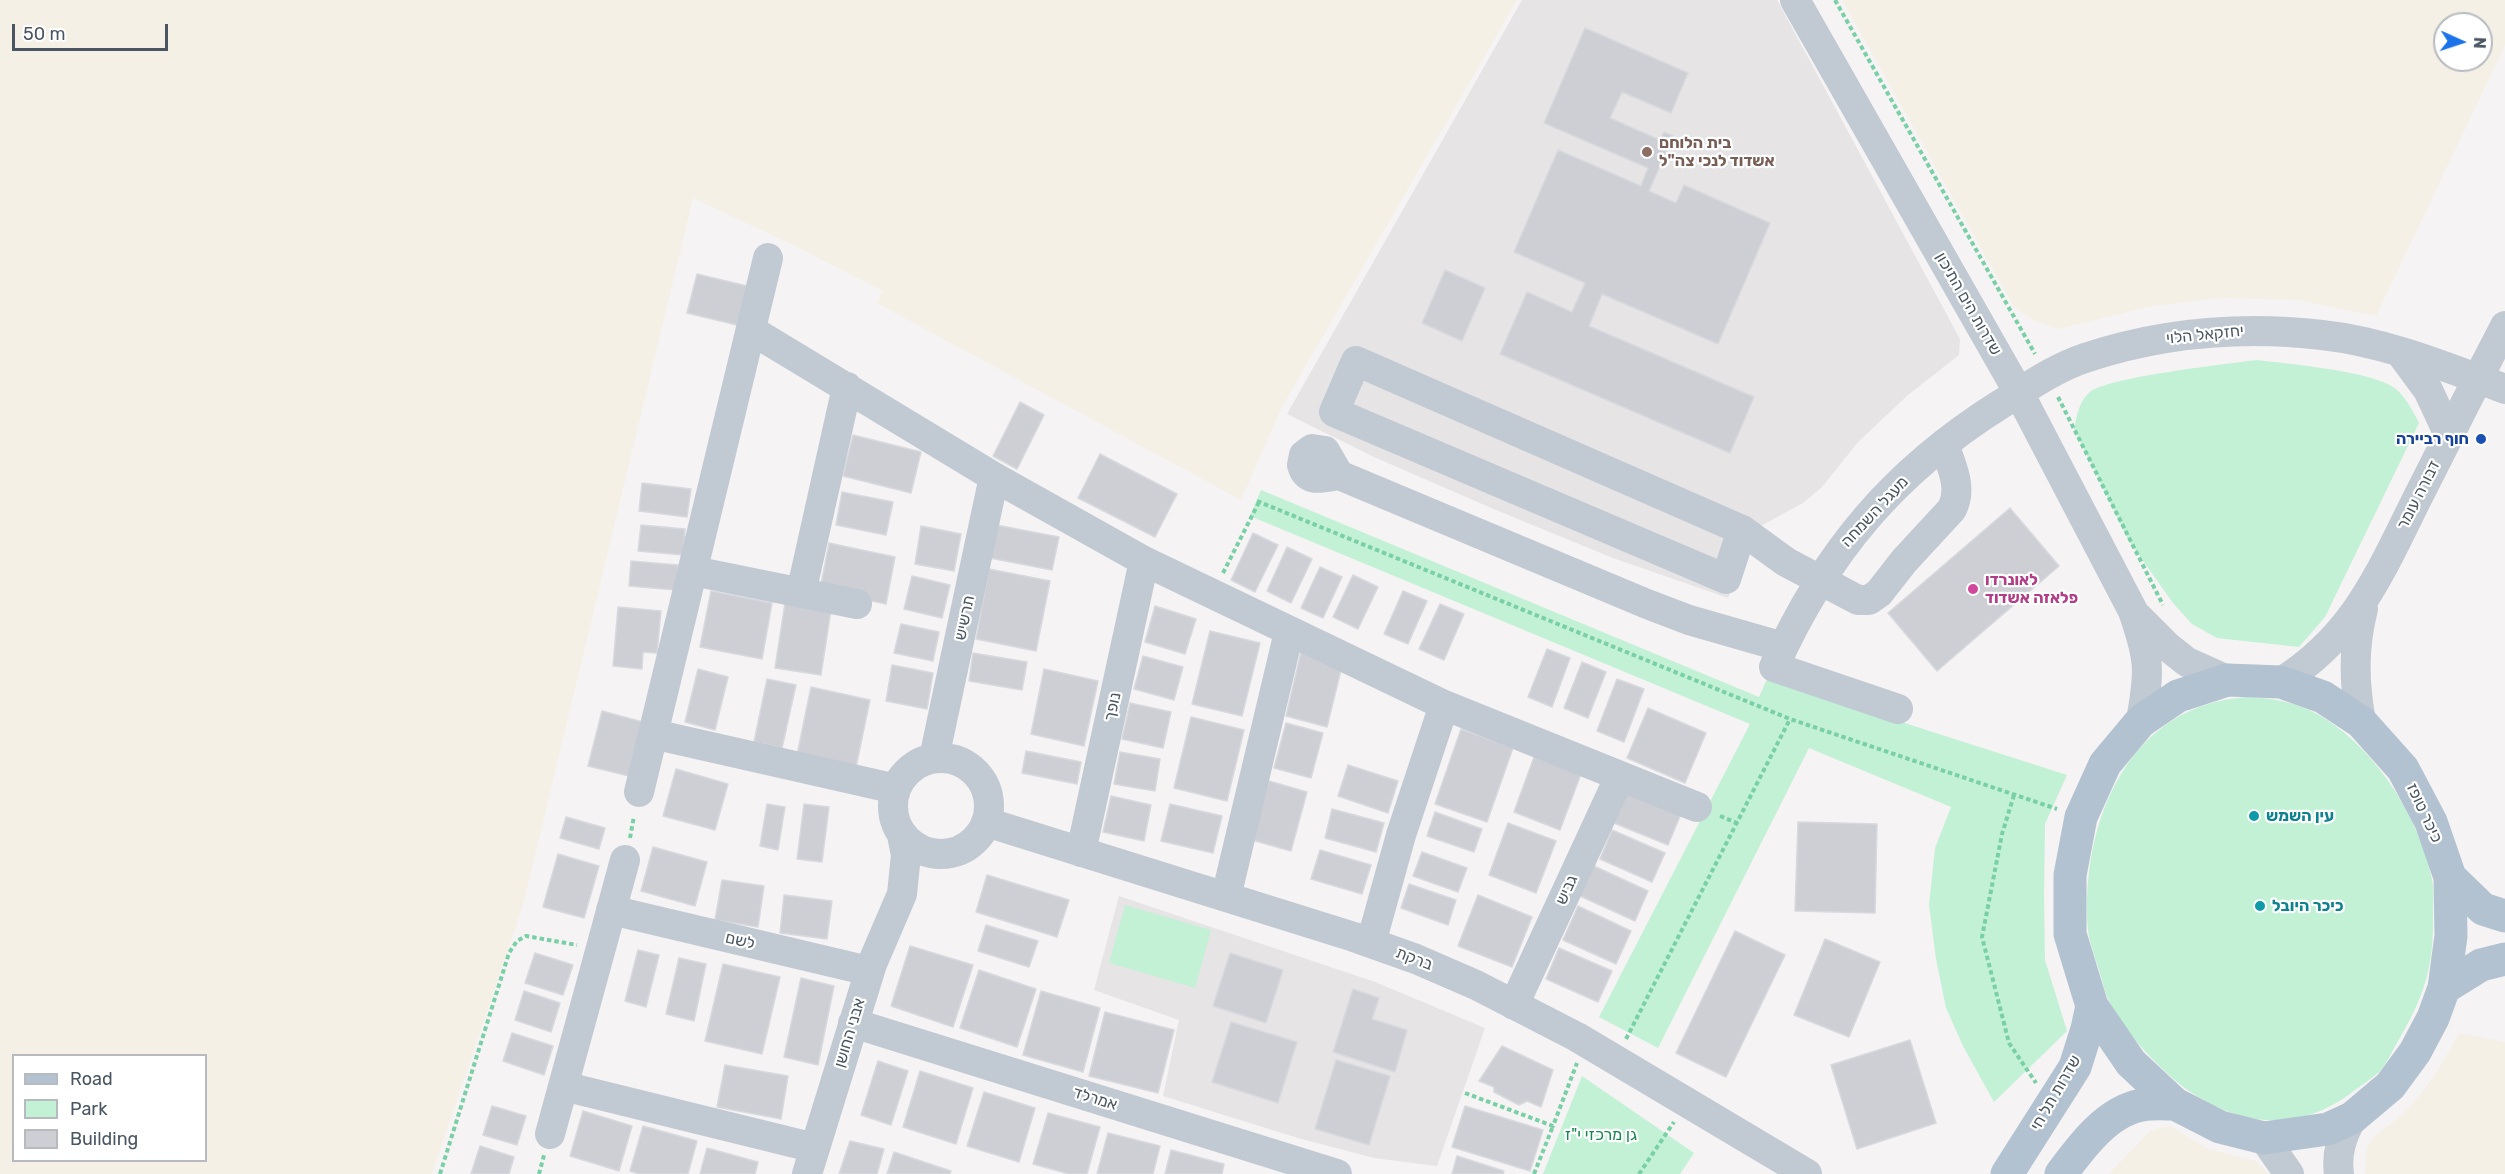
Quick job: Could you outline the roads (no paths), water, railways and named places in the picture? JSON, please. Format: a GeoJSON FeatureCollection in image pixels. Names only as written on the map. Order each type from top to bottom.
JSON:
{"type":"FeatureCollection","features":[{"type":"Feature","properties":{"kind":"main road","name":"כיכר טופז"},"geometry":{"type":"LineString","coordinates":[[2227,680],[2282,682],[2323,696],[2361,722],[2403,769],[2431,822],[2450,877],[2451,936],[2444,988],[2433,1018],[2415,1052],[2390,1086],[2352,1118],[2328,1129],[2264,1138],[2220,1127],[2175,1104],[2131,1064],[2092,1006],[2070,934],[2070,875],[2081,817],[2105,764],[2141,721],[2178,696],[2227,680]]}},
{"type":"Feature","properties":{"kind":"main road"},"geometry":{"type":"LineString","coordinates":[[2450,877],[2483,909],[2505,916]]}},
{"type":"Feature","properties":{"kind":"main road"},"geometry":{"type":"LineString","coordinates":[[2444,988],[2481,965],[2505,959]]}},
{"type":"Feature","properties":{"kind":"main road","name":"שדרות תל חי"},"geometry":{"type":"LineString","coordinates":[[2007,1174],[2075,1067],[2092,1006]]}},
{"type":"Feature","properties":{"kind":"main road"},"geometry":{"type":"LineString","coordinates":[[2061,1174],[2098,1130],[2127,1110],[2144,1104],[2175,1104]]}},
{"type":"Feature","properties":{"kind":"street","name":"שדרות הים התיכון"},"geometry":{"type":"LineString","coordinates":[[1795,0],[2019,393],[2133,611],[2146,649],[2149,671],[2141,721]]}},
{"type":"Feature","properties":{"kind":"street"},"geometry":{"type":"LineString","coordinates":[[639,792],[768,258]]}},
{"type":"Feature","properties":{"kind":"street","name":"דבורה עומר"},"geometry":{"type":"LineString","coordinates":[[2282,682],[2313,661],[2333,642],[2366,599],[2449,435],[2492,384],[2505,326]]}},
{"type":"Feature","properties":{"kind":"street"},"geometry":{"type":"LineString","coordinates":[[751,330],[994,477],[1144,561],[1444,705],[1696,807]]}},
{"type":"Feature","properties":{"kind":"street","name":"יחזקאל הלוי"},"geometry":{"type":"LineString","coordinates":[[2019,393],[2047,375],[2083,358],[2140,343],[2239,330],[2324,335],[2400,351],[2492,384]]}},
{"type":"Feature","properties":{"kind":"street"},"geometry":{"type":"LineString","coordinates":[[2400,351],[2428,390],[2449,435]]}},
{"type":"Feature","properties":{"kind":"street"},"geometry":{"type":"LineString","coordinates":[[1743,530],[1726,579],[1334,412],[1356,361],[1743,530],[1786,562],[1858,600],[1869,600],[1879,593],[1912,552],[1952,509],[1957,498],[1958,485],[1944,444]]}},
{"type":"Feature","properties":{"kind":"street"},"geometry":{"type":"LineString","coordinates":[[801,593],[847,387]]}},
{"type":"Feature","properties":{"kind":"street","name":"מעגל השמחה"},"geometry":{"type":"LineString","coordinates":[[1778,657],[1833,558],[1869,513],[1944,444],[2019,393]]}},
{"type":"Feature","properties":{"kind":"street"},"geometry":{"type":"LineString","coordinates":[[1339,475],[1647,604],[1700,623],[1898,709]]}},
{"type":"Feature","properties":{"kind":"street","name":"תרשיש"},"geometry":{"type":"LineString","coordinates":[[934,758],[994,477]]}},
{"type":"Feature","properties":{"kind":"street","name":"נופך"},"geometry":{"type":"LineString","coordinates":[[1081,852],[1144,561]]}},
{"type":"Feature","properties":{"kind":"street"},"geometry":{"type":"LineString","coordinates":[[693,571],[857,604]]}},
{"type":"Feature","properties":{"kind":"street","name":"דבורה עומר"},"geometry":{"type":"LineString","coordinates":[[2361,722],[2355,690],[2354,661],[2357,633],[2366,599]]}},
{"type":"Feature","properties":{"kind":"street","name":"שדרות הים התיכון"},"geometry":{"type":"LineString","coordinates":[[2133,611],[2168,647],[2187,662],[2227,680]]}},
{"type":"Feature","properties":{"kind":"street"},"geometry":{"type":"LineString","coordinates":[[1226,897],[1289,632]]}},
{"type":"Feature","properties":{"kind":"street"},"geometry":{"type":"LineString","coordinates":[[1371,943],[1401,835],[1444,705]]}},
{"type":"Feature","properties":{"kind":"street"},"geometry":{"type":"LineString","coordinates":[[653,734],[896,789]]}},
{"type":"Feature","properties":{"kind":"street"},"geometry":{"type":"LineString","coordinates":[[934,758],[950,758],[966,764],[978,775],[986,789],[989,806],[986,822],[980,834],[970,845],[942,854],[927,852],[914,846],[902,835],[895,821],[893,805],[896,789],[911,768],[934,758]]}},
{"type":"Feature","properties":{"kind":"street","name":"גביש"},"geometry":{"type":"LineString","coordinates":[[1514,1005],[1620,776]]}},
{"type":"Feature","properties":{"kind":"street","name":"ברקת"},"geometry":{"type":"LineString","coordinates":[[986,822],[1371,943],[1476,985],[1578,1037],[1807,1174]]}},
{"type":"Feature","properties":{"kind":"street","name":"אבני החושן"},"geometry":{"type":"LineString","coordinates":[[811,1161],[869,971],[902,894],[906,855],[902,835]]}},
{"type":"Feature","properties":{"kind":"street","name":"אבני החושן"},"geometry":{"type":"LineString","coordinates":[[902,894],[926,871],[957,851]]}},
{"type":"Feature","properties":{"kind":"street"},"geometry":{"type":"LineString","coordinates":[[550,1134],[625,860]]}},
{"type":"Feature","properties":{"kind":"street","name":"לשם"},"geometry":{"type":"LineString","coordinates":[[611,910],[869,971]]}},
{"type":"Feature","properties":{"kind":"street","name":"אמרלד"},"geometry":{"type":"LineString","coordinates":[[853,1023],[1337,1174]]}},
{"type":"Feature","properties":{"kind":"street"},"geometry":{"type":"LineString","coordinates":[[563,1086],[811,1161]]}},
{"type":"Feature","properties":{"kind":"street"},"geometry":{"type":"LineString","coordinates":[[2338,1174],[2337,1163],[2341,1140],[2352,1118]]}},
{"type":"Feature","properties":{"kind":"street"},"geometry":{"type":"LineString","coordinates":[[2264,1138],[2289,1174]]}},
{"type":"Feature","properties":{"kind":"place","name":"בית הלוחם אשדוד לנכי צה\"ל"},"geometry":{"type":"Point","coordinates":[1647,152]}},
{"type":"Feature","properties":{"kind":"place","name":"חוף רביירה"},"geometry":{"type":"Point","coordinates":[2481,439]}},
{"type":"Feature","properties":{"kind":"place","name":"לאונרדו פלאזה אשדוד"},"geometry":{"type":"Point","coordinates":[1973,589]}},
{"type":"Feature","properties":{"kind":"place","name":"עין השמש"},"geometry":{"type":"Point","coordinates":[2254,816]}},
{"type":"Feature","properties":{"kind":"place","name":"כיכר היובל"},"geometry":{"type":"Point","coordinates":[2260,906]}},
{"type":"Feature","properties":{"kind":"park label","name":"גן מרכזי י\"ז"},"geometry":{"type":"Point","coordinates":[1601,1135]}}]}
